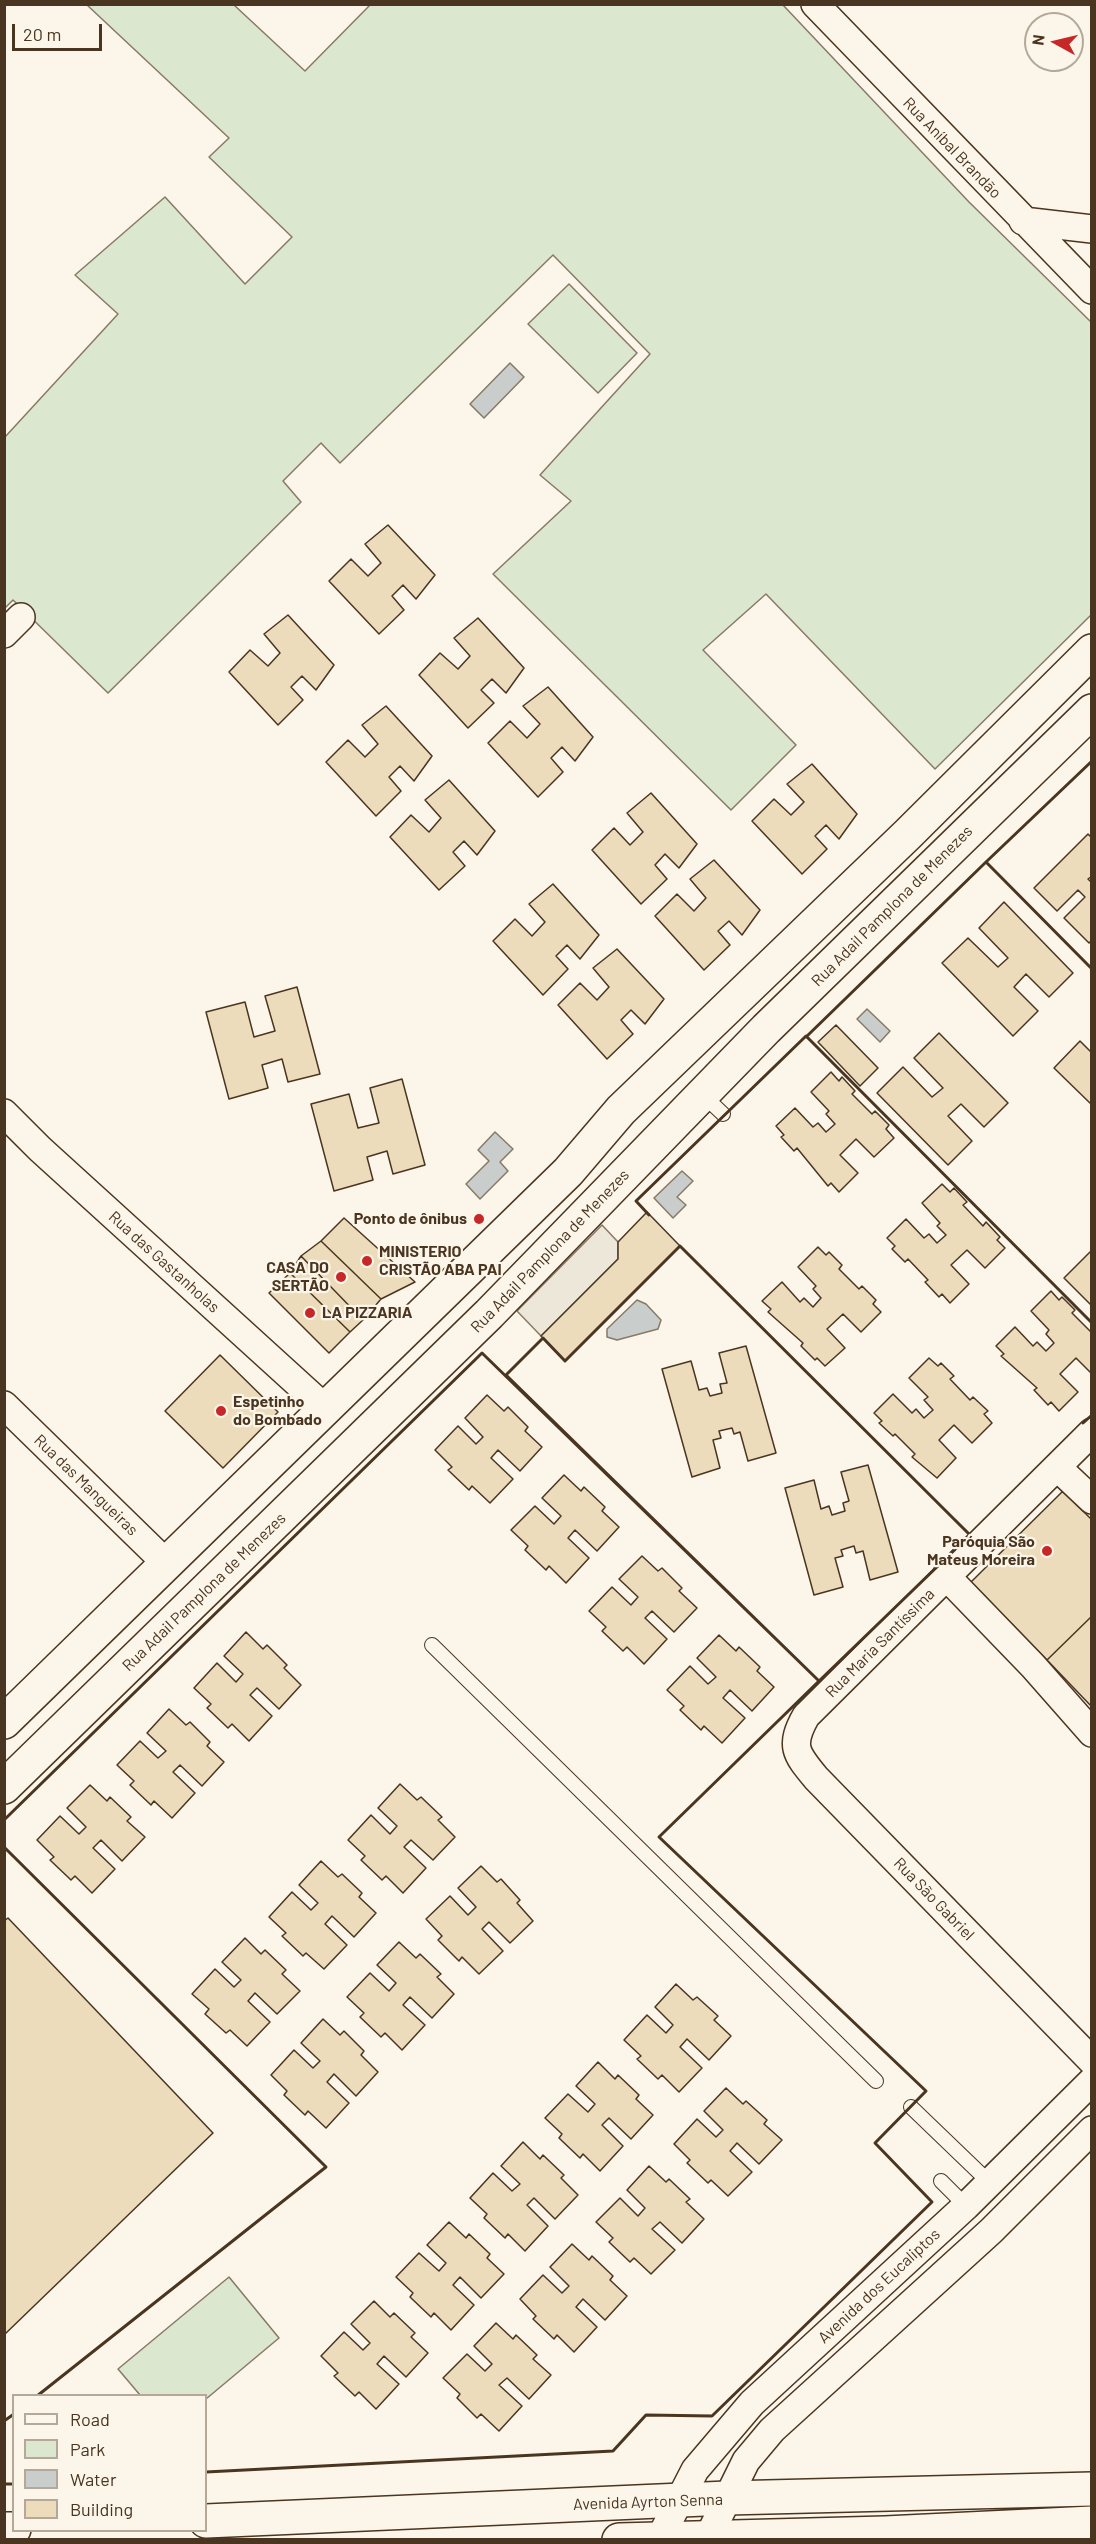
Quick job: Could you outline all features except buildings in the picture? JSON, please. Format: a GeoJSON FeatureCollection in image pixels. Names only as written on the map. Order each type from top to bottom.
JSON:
{"type":"FeatureCollection","features":[{"type":"Feature","properties":{"kind":"main road"},"geometry":{"type":"LineString","coordinates":[[4,1722],[168,1565],[568,1172],[621,1110],[1092,651]]}},
{"type":"Feature","properties":{"kind":"main road"},"geometry":{"type":"LineString","coordinates":[[1035,765],[1022,751],[1020,741],[1045,709],[1047,695]]}},
{"type":"Feature","properties":{"kind":"main road","name":"Rua Adail Pamplona de Menezes"},"geometry":{"type":"LineString","coordinates":[[4,1787],[489,1314],[713,1104],[766,1029],[1092,711]]}},
{"type":"Feature","properties":{"kind":"main road"},"geometry":{"type":"LineString","coordinates":[[958,841],[961,823],[984,800],[984,791],[970,772]]}},
{"type":"Feature","properties":{"kind":"main road"},"geometry":{"type":"LineString","coordinates":[[735,999],[766,1029]]}},
{"type":"Feature","properties":{"kind":"main road"},"geometry":{"type":"LineString","coordinates":[[381,1420],[366,1404],[364,1394],[389,1362],[392,1344]]}},
{"type":"Feature","properties":{"kind":"main road"},"geometry":{"type":"LineString","coordinates":[[304,1493],[304,1479],[329,1451],[329,1444],[319,1416]]}},
{"type":"Feature","properties":{"kind":"main road","name":"Avenida Ayrton Senna"},"geometry":{"type":"LineString","coordinates":[[207,2521],[727,2498],[1092,2489]]}},
{"type":"Feature","properties":{"kind":"main road"},"geometry":{"type":"LineString","coordinates":[[619,2540],[885,2533],[1092,2523]]}},
{"type":"Feature","properties":{"kind":"street","name":"Rua Aníbal Brandão"},"geometry":{"type":"LineString","coordinates":[[815,4],[1092,290]]}},
{"type":"Feature","properties":{"kind":"street"},"geometry":{"type":"LineString","coordinates":[[1023,221],[1092,229]]}},
{"type":"Feature","properties":{"kind":"street","name":"Rua das Gastanholas"},"geometry":{"type":"LineString","coordinates":[[4,1113],[319,1416]]}},
{"type":"Feature","properties":{"kind":"street","name":"Rua das Mangueiras"},"geometry":{"type":"LineString","coordinates":[[4,1405],[168,1565]]}},
{"type":"Feature","properties":{"kind":"street","name":"Rua Maria Santíssima"},"geometry":{"type":"LineString","coordinates":[[799,1729],[806,1716],[1092,1432]]}},
{"type":"Feature","properties":{"kind":"street"},"geometry":{"type":"LineString","coordinates":[[1057,1467],[1092,1500]]}},
{"type":"Feature","properties":{"kind":"street"},"geometry":{"type":"LineString","coordinates":[[946,1576],[1033,1666],[1092,1732]]}},
{"type":"Feature","properties":{"kind":"street","name":"Rua São Gabriel"},"geometry":{"type":"LineString","coordinates":[[799,1729],[795,1744],[798,1757],[816,1778],[1092,2061]]}},
{"type":"Feature","properties":{"kind":"street","name":"Avenida dos Eucaliptos"},"geometry":{"type":"LineString","coordinates":[[660,2539],[694,2470],[752,2403],[966,2206],[1092,2081]]}},
{"type":"Feature","properties":{"kind":"street","name":"Avenida dos Eucaliptos"},"geometry":{"type":"LineString","coordinates":[[709,2538],[746,2462],[772,2430],[991,2231],[1092,2130]]}},
{"type":"Feature","properties":{"kind":"street"},"geometry":{"type":"LineString","coordinates":[[990,2183],[1015,2207]]}},
{"type":"Feature","properties":{"kind":"street"},"geometry":{"type":"LineString","coordinates":[[966,2206],[991,2231]]}},
{"type":"Feature","properties":{"kind":"lane"},"geometry":{"type":"LineString","coordinates":[[432,1645],[876,2081]]}},
{"type":"Feature","properties":{"kind":"lane"},"geometry":{"type":"LineString","coordinates":[[911,2107],[990,2183]]}},
{"type":"Feature","properties":{"kind":"lane"},"geometry":{"type":"LineString","coordinates":[[941,2181],[966,2206]]}},
{"type":"Feature","properties":{"kind":"green space"},"geometry":{"type":"Polygon","coordinates":[[[87,5],[234,5],[305,71],[370,5],[783,5],[969,202],[1091,322],[1091,615],[935,769],[766,594],[703,650],[796,745],[731,810],[493,574],[571,501],[540,475],[650,354],[553,255],[340,463],[321,443],[283,481],[301,502],[108,693],[13,600],[5,608],[5,437],[118,314],[75,275],[165,197],[245,284],[292,237],[209,157],[229,138],[87,5]]]}},
{"type":"Feature","properties":{"kind":"green space"},"geometry":{"type":"Polygon","coordinates":[[[569,284],[637,353],[598,393],[528,324],[569,284]]]}},
{"type":"Feature","properties":{"kind":"green space"},"geometry":{"type":"Polygon","coordinates":[[[229,2277],[279,2338],[207,2398],[207,2394],[139,2394],[118,2369],[229,2277]]]}},
{"type":"Feature","properties":{"kind":"shaded area"},"geometry":{"type":"Polygon","coordinates":[[[602,1225],[618,1242],[618,1259],[541,1336],[517,1311],[602,1225]]]}},
{"type":"Feature","properties":{"kind":"water"},"geometry":{"type":"Polygon","coordinates":[[[510,363],[524,377],[484,418],[470,404],[510,363]]]}},
{"type":"Feature","properties":{"kind":"water"},"geometry":{"type":"Polygon","coordinates":[[[867,1009],[890,1031],[880,1042],[857,1019],[867,1009]]]}},
{"type":"Feature","properties":{"kind":"water"},"geometry":{"type":"Polygon","coordinates":[[[495,1132],[513,1149],[500,1162],[508,1171],[480,1199],[466,1184],[489,1161],[478,1150],[495,1132]]]}},
{"type":"Feature","properties":{"kind":"water"},"geometry":{"type":"Polygon","coordinates":[[[682,1171],[693,1181],[677,1197],[686,1205],[673,1218],[654,1198],[682,1171]]]}},
{"type":"Feature","properties":{"kind":"water"},"geometry":{"type":"Polygon","coordinates":[[[637,1300],[646,1304],[661,1320],[658,1329],[617,1340],[607,1337],[607,1329],[637,1300]]]}},
{"type":"Feature","properties":{"kind":"wall"},"geometry":{"type":"LineString","coordinates":[[986,862],[1092,761]]}},
{"type":"Feature","properties":{"kind":"wall"},"geometry":{"type":"LineString","coordinates":[[806,1037],[986,862],[1092,969]]}},
{"type":"Feature","properties":{"kind":"wall"},"geometry":{"type":"LineString","coordinates":[[649,1215],[636,1201],[806,1036],[1092,1323]]}},
{"type":"Feature","properties":{"kind":"wall"},"geometry":{"type":"LineString","coordinates":[[680,1246],[970,1535],[819,1681],[506,1375],[543,1338],[565,1361],[680,1246]]}},
{"type":"Feature","properties":{"kind":"wall"},"geometry":{"type":"LineString","coordinates":[[4,1820],[482,1353],[819,1681],[659,1837],[926,2091],[875,2143],[932,2202],[712,2416],[646,2415],[613,2451],[207,2472]]}},
{"type":"Feature","properties":{"kind":"wall"},"geometry":{"type":"LineString","coordinates":[[1083,1423],[1092,1415]]}},
{"type":"Feature","properties":{"kind":"wall"},"geometry":{"type":"LineString","coordinates":[[4,1847],[326,2167],[40,2394]]}},
{"type":"Feature","properties":{"kind":"wall"},"geometry":{"type":"LineString","coordinates":[[4,2421],[12,2415]]}},
{"type":"Feature","properties":{"kind":"wall"},"geometry":{"type":"LineString","coordinates":[[4,2484],[12,2484]]}},
{"type":"Feature","properties":{"kind":"place","name":"Ponto de ônibus"},"geometry":{"type":"Point","coordinates":[479,1219]}},
{"type":"Feature","properties":{"kind":"place","name":"MINISTERIO CRISTÃO ABA PAI"},"geometry":{"type":"Point","coordinates":[367,1261]}},
{"type":"Feature","properties":{"kind":"place","name":"CASA DO SERTÃO"},"geometry":{"type":"Point","coordinates":[341,1277]}},
{"type":"Feature","properties":{"kind":"place","name":"LA PIZZARIA"},"geometry":{"type":"Point","coordinates":[310,1313]}},
{"type":"Feature","properties":{"kind":"place","name":"Espetinho do Bombado"},"geometry":{"type":"Point","coordinates":[221,1411]}},
{"type":"Feature","properties":{"kind":"place","name":"Paróquia São Mateus Moreira"},"geometry":{"type":"Point","coordinates":[1047,1551]}}]}
